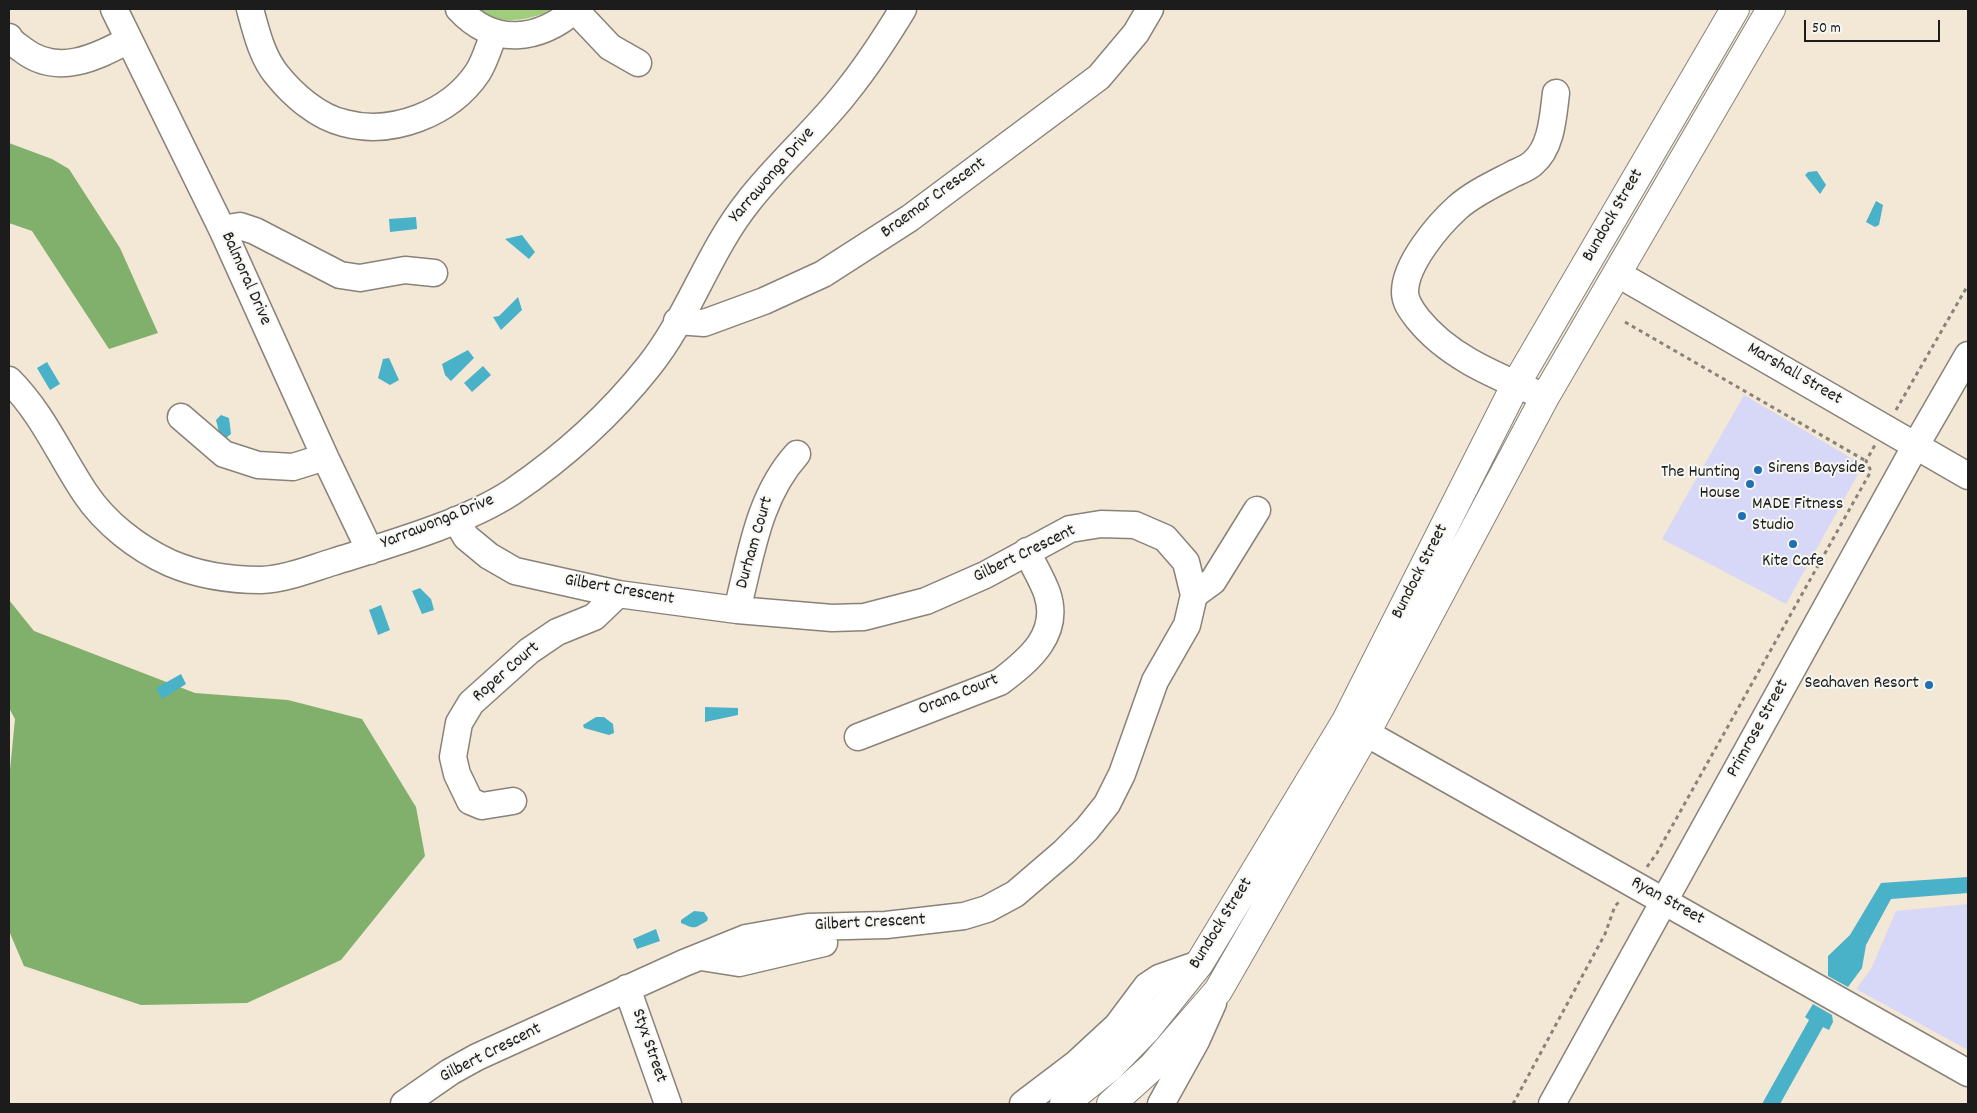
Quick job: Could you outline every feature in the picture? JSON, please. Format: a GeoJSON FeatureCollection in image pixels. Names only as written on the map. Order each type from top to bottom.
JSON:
{"type":"FeatureCollection","features":[{"type":"Feature","properties":{"kind":"main road","name":"Bundock Street"},"geometry":{"type":"LineString","coordinates":[[1072,1102],[1146,1030],[1198,964],[1346,721],[1516,384],[1735,9]]}},
{"type":"Feature","properties":{"kind":"main road","name":"Bundock Street"},"geometry":{"type":"LineString","coordinates":[[1111,1104],[1152,1067],[1218,991],[1366,733],[1545,398],[1771,9]]}},
{"type":"Feature","properties":{"kind":"street","name":"Balmoral Drive"},"geometry":{"type":"LineString","coordinates":[[114,9],[222,229],[325,457],[370,551]]}},
{"type":"Feature","properties":{"kind":"street"},"geometry":{"type":"LineString","coordinates":[[250,9],[259,42],[276,74],[300,99],[321,113],[343,123],[369,126],[394,125],[418,118],[444,106],[464,89],[478,71],[494,34]]}},
{"type":"Feature","properties":{"kind":"street"},"geometry":{"type":"LineString","coordinates":[[459,9],[494,34],[518,36],[552,26],[575,9],[610,47],[638,63]]}},
{"type":"Feature","properties":{"kind":"street","name":"Yarrawonga Drive"},"geometry":{"type":"LineString","coordinates":[[9,380],[35,408],[85,494],[104,516],[124,534],[171,563],[229,578],[263,580],[285,577],[370,551],[456,520],[510,493],[561,455],[612,407],[650,365],[677,322],[726,230],[750,199],[847,92],[903,9]]}},
{"type":"Feature","properties":{"kind":"street","name":"Braemar Crescent"},"geometry":{"type":"LineString","coordinates":[[677,322],[704,323],[824,274],[910,218],[1099,78],[1136,33],[1150,9]]}},
{"type":"Feature","properties":{"kind":"street"},"geometry":{"type":"LineString","coordinates":[[9,37],[30,56],[50,64],[74,63],[96,57],[129,40]]}},
{"type":"Feature","properties":{"kind":"street"},"geometry":{"type":"LineString","coordinates":[[1545,398],[1462,358],[1423,325],[1409,307],[1405,292],[1409,276],[1420,250],[1458,206],[1479,191],[1532,164],[1543,150],[1552,125],[1556,93]]}},
{"type":"Feature","properties":{"kind":"street"},"geometry":{"type":"LineString","coordinates":[[222,229],[240,226],[255,231],[340,275],[360,278],[405,270],[434,273]]}},
{"type":"Feature","properties":{"kind":"street","name":"Marshall Street"},"geometry":{"type":"LineString","coordinates":[[1618,274],[1968,476]]}},
{"type":"Feature","properties":{"kind":"street","name":"Primrose Street"},"geometry":{"type":"LineString","coordinates":[[1552,1104],[1916,445],[1968,356]]}},
{"type":"Feature","properties":{"kind":"street"},"geometry":{"type":"LineString","coordinates":[[181,417],[224,454],[258,465],[293,467],[325,457]]}},
{"type":"Feature","properties":{"kind":"street","name":"Durham Court"},"geometry":{"type":"LineString","coordinates":[[737,610],[764,505],[779,477],[797,454]]}},
{"type":"Feature","properties":{"kind":"street"},"geometry":{"type":"LineString","coordinates":[[1194,595],[1213,581],[1257,510]]}},
{"type":"Feature","properties":{"kind":"street","name":"Gilbert Crescent"},"geometry":{"type":"LineString","coordinates":[[404,1104],[450,1072],[478,1057],[627,988],[746,938],[808,927],[886,925],[964,916],[987,909],[1015,894],[1064,852],[1107,804],[1122,774],[1155,681],[1187,625],[1194,595],[1186,562],[1165,538],[1135,526],[1101,524],[1070,529],[956,589],[896,610],[864,617],[832,618],[737,610],[618,594],[515,571],[489,556],[466,537],[456,520]]}},
{"type":"Feature","properties":{"kind":"street","name":"Orana Court"},"geometry":{"type":"LineString","coordinates":[[858,737],[1000,682],[1020,667],[1038,647],[1050,628],[1050,610],[1047,594],[1027,551]]}},
{"type":"Feature","properties":{"kind":"street","name":"Roper Court"},"geometry":{"type":"LineString","coordinates":[[513,801],[482,806],[470,801],[457,774],[453,757],[459,723],[471,703],[529,650],[557,632],[594,617],[618,594]]}},
{"type":"Feature","properties":{"kind":"street","name":"Ryan Street"},"geometry":{"type":"LineString","coordinates":[[1366,733],[1968,1073]]}},
{"type":"Feature","properties":{"kind":"street"},"geometry":{"type":"LineString","coordinates":[[701,957],[739,963],[824,943]]}},
{"type":"Feature","properties":{"kind":"street"},"geometry":{"type":"LineString","coordinates":[[1023,1104],[1077,1064],[1117,1026],[1147,986],[1159,978],[1198,964]]}},
{"type":"Feature","properties":{"kind":"street","name":"Styx Street"},"geometry":{"type":"LineString","coordinates":[[627,988],[668,1104]]}},
{"type":"Feature","properties":{"kind":"street"},"geometry":{"type":"LineString","coordinates":[[1161,1104],[1196,1041],[1218,991]]}},
{"type":"Feature","properties":{"kind":"path"},"geometry":{"type":"LineString","coordinates":[[1866,461],[1968,285]]}},
{"type":"Feature","properties":{"kind":"path"},"geometry":{"type":"LineString","coordinates":[[1513,1104],[1605,934],[1615,906],[1658,854],[1870,471],[1866,461],[1625,322]]}},
{"type":"Feature","properties":{"kind":"shaded area"},"geometry":{"type":"Polygon","coordinates":[[[1744,395],[1863,465],[1786,604],[1662,539],[1744,395]]]}},
{"type":"Feature","properties":{"kind":"shaded area"},"geometry":{"type":"Polygon","coordinates":[[[1968,904],[1968,1050],[1856,989],[1871,969],[1896,911],[1968,904]]]}},
{"type":"Feature","properties":{"kind":"green space"},"geometry":{"type":"Polygon","coordinates":[[[474,9],[557,9],[525,19],[506,20],[485,15],[474,9]]]}},
{"type":"Feature","properties":{"kind":"green space"},"geometry":{"type":"Polygon","coordinates":[[[9,143],[52,159],[69,169],[120,248],[158,333],[109,349],[32,231],[9,223],[9,143]]]}},
{"type":"Feature","properties":{"kind":"green space"},"geometry":{"type":"Polygon","coordinates":[[[9,600],[34,631],[195,693],[288,700],[362,719],[416,807],[425,856],[341,960],[247,1003],[141,1005],[24,966],[9,931],[9,780],[15,719],[9,708],[9,600]]]}},
{"type":"Feature","properties":{"kind":"water"},"geometry":{"type":"Polygon","coordinates":[[[1817,171],[1826,185],[1820,194],[1805,175],[1808,172],[1817,171]]]}},
{"type":"Feature","properties":{"kind":"water"},"geometry":{"type":"Polygon","coordinates":[[[1876,201],[1883,205],[1879,225],[1875,227],[1866,222],[1876,201]]]}},
{"type":"Feature","properties":{"kind":"water"},"geometry":{"type":"Polygon","coordinates":[[[416,217],[417,229],[390,232],[389,219],[416,217]]]}},
{"type":"Feature","properties":{"kind":"water"},"geometry":{"type":"Polygon","coordinates":[[[522,235],[535,252],[529,259],[505,239],[522,235]]]}},
{"type":"Feature","properties":{"kind":"water"},"geometry":{"type":"Polygon","coordinates":[[[518,297],[522,310],[501,330],[493,317],[499,316],[518,297]]]}},
{"type":"Feature","properties":{"kind":"water"},"geometry":{"type":"Polygon","coordinates":[[[468,350],[474,358],[451,381],[445,375],[442,364],[468,350]]]}},
{"type":"Feature","properties":{"kind":"water"},"geometry":{"type":"Polygon","coordinates":[[[389,358],[399,380],[390,385],[378,378],[383,359],[389,358]]]}},
{"type":"Feature","properties":{"kind":"water"},"geometry":{"type":"Polygon","coordinates":[[[47,362],[60,384],[50,390],[37,368],[47,362]]]}},
{"type":"Feature","properties":{"kind":"water"},"geometry":{"type":"Polygon","coordinates":[[[483,366],[491,375],[472,392],[464,383],[483,366]]]}},
{"type":"Feature","properties":{"kind":"water"},"geometry":{"type":"Polygon","coordinates":[[[221,415],[229,418],[231,434],[226,438],[220,436],[216,420],[221,415]]]}},
{"type":"Feature","properties":{"kind":"water"},"geometry":{"type":"Polygon","coordinates":[[[420,588],[431,599],[434,610],[422,614],[412,591],[420,588]]]}},
{"type":"Feature","properties":{"kind":"water"},"geometry":{"type":"Polygon","coordinates":[[[381,605],[390,630],[378,635],[369,610],[381,605]]]}},
{"type":"Feature","properties":{"kind":"water"},"geometry":{"type":"Polygon","coordinates":[[[181,674],[186,684],[162,699],[156,688],[181,674]]]}},
{"type":"Feature","properties":{"kind":"water"},"geometry":{"type":"Polygon","coordinates":[[[705,707],[738,708],[738,715],[705,722],[705,707]]]}},
{"type":"Feature","properties":{"kind":"water"},"geometry":{"type":"Polygon","coordinates":[[[596,717],[604,717],[613,724],[614,733],[609,735],[584,728],[583,725],[596,717]]]}},
{"type":"Feature","properties":{"kind":"water"},"geometry":{"type":"Polygon","coordinates":[[[1968,877],[1968,893],[1891,899],[1866,945],[1862,968],[1848,987],[1828,976],[1828,956],[1850,935],[1881,883],[1968,877]]]}},
{"type":"Feature","properties":{"kind":"water"},"geometry":{"type":"Polygon","coordinates":[[[694,911],[704,912],[708,918],[707,921],[694,927],[681,923],[681,920],[694,911]]]}},
{"type":"Feature","properties":{"kind":"water"},"geometry":{"type":"Polygon","coordinates":[[[656,929],[660,941],[637,949],[633,939],[656,929]]]}},
{"type":"Feature","properties":{"kind":"water"},"geometry":{"type":"Polygon","coordinates":[[[1813,1004],[1832,1015],[1833,1022],[1829,1030],[1823,1027],[1780,1104],[1762,1104],[1809,1020],[1805,1017],[1813,1004]]]}},
{"type":"Feature","properties":{"kind":"place","name":"Sirens Bayside"},"geometry":{"type":"Point","coordinates":[1758,470]}},
{"type":"Feature","properties":{"kind":"place","name":"The Hunting House"},"geometry":{"type":"Point","coordinates":[1750,484]}},
{"type":"Feature","properties":{"kind":"place","name":"MADE Fitness Studio"},"geometry":{"type":"Point","coordinates":[1742,516]}},
{"type":"Feature","properties":{"kind":"place","name":"Kite Cafe"},"geometry":{"type":"Point","coordinates":[1793,544]}},
{"type":"Feature","properties":{"kind":"place","name":"Seahaven Resort"},"geometry":{"type":"Point","coordinates":[1929,685]}}]}
